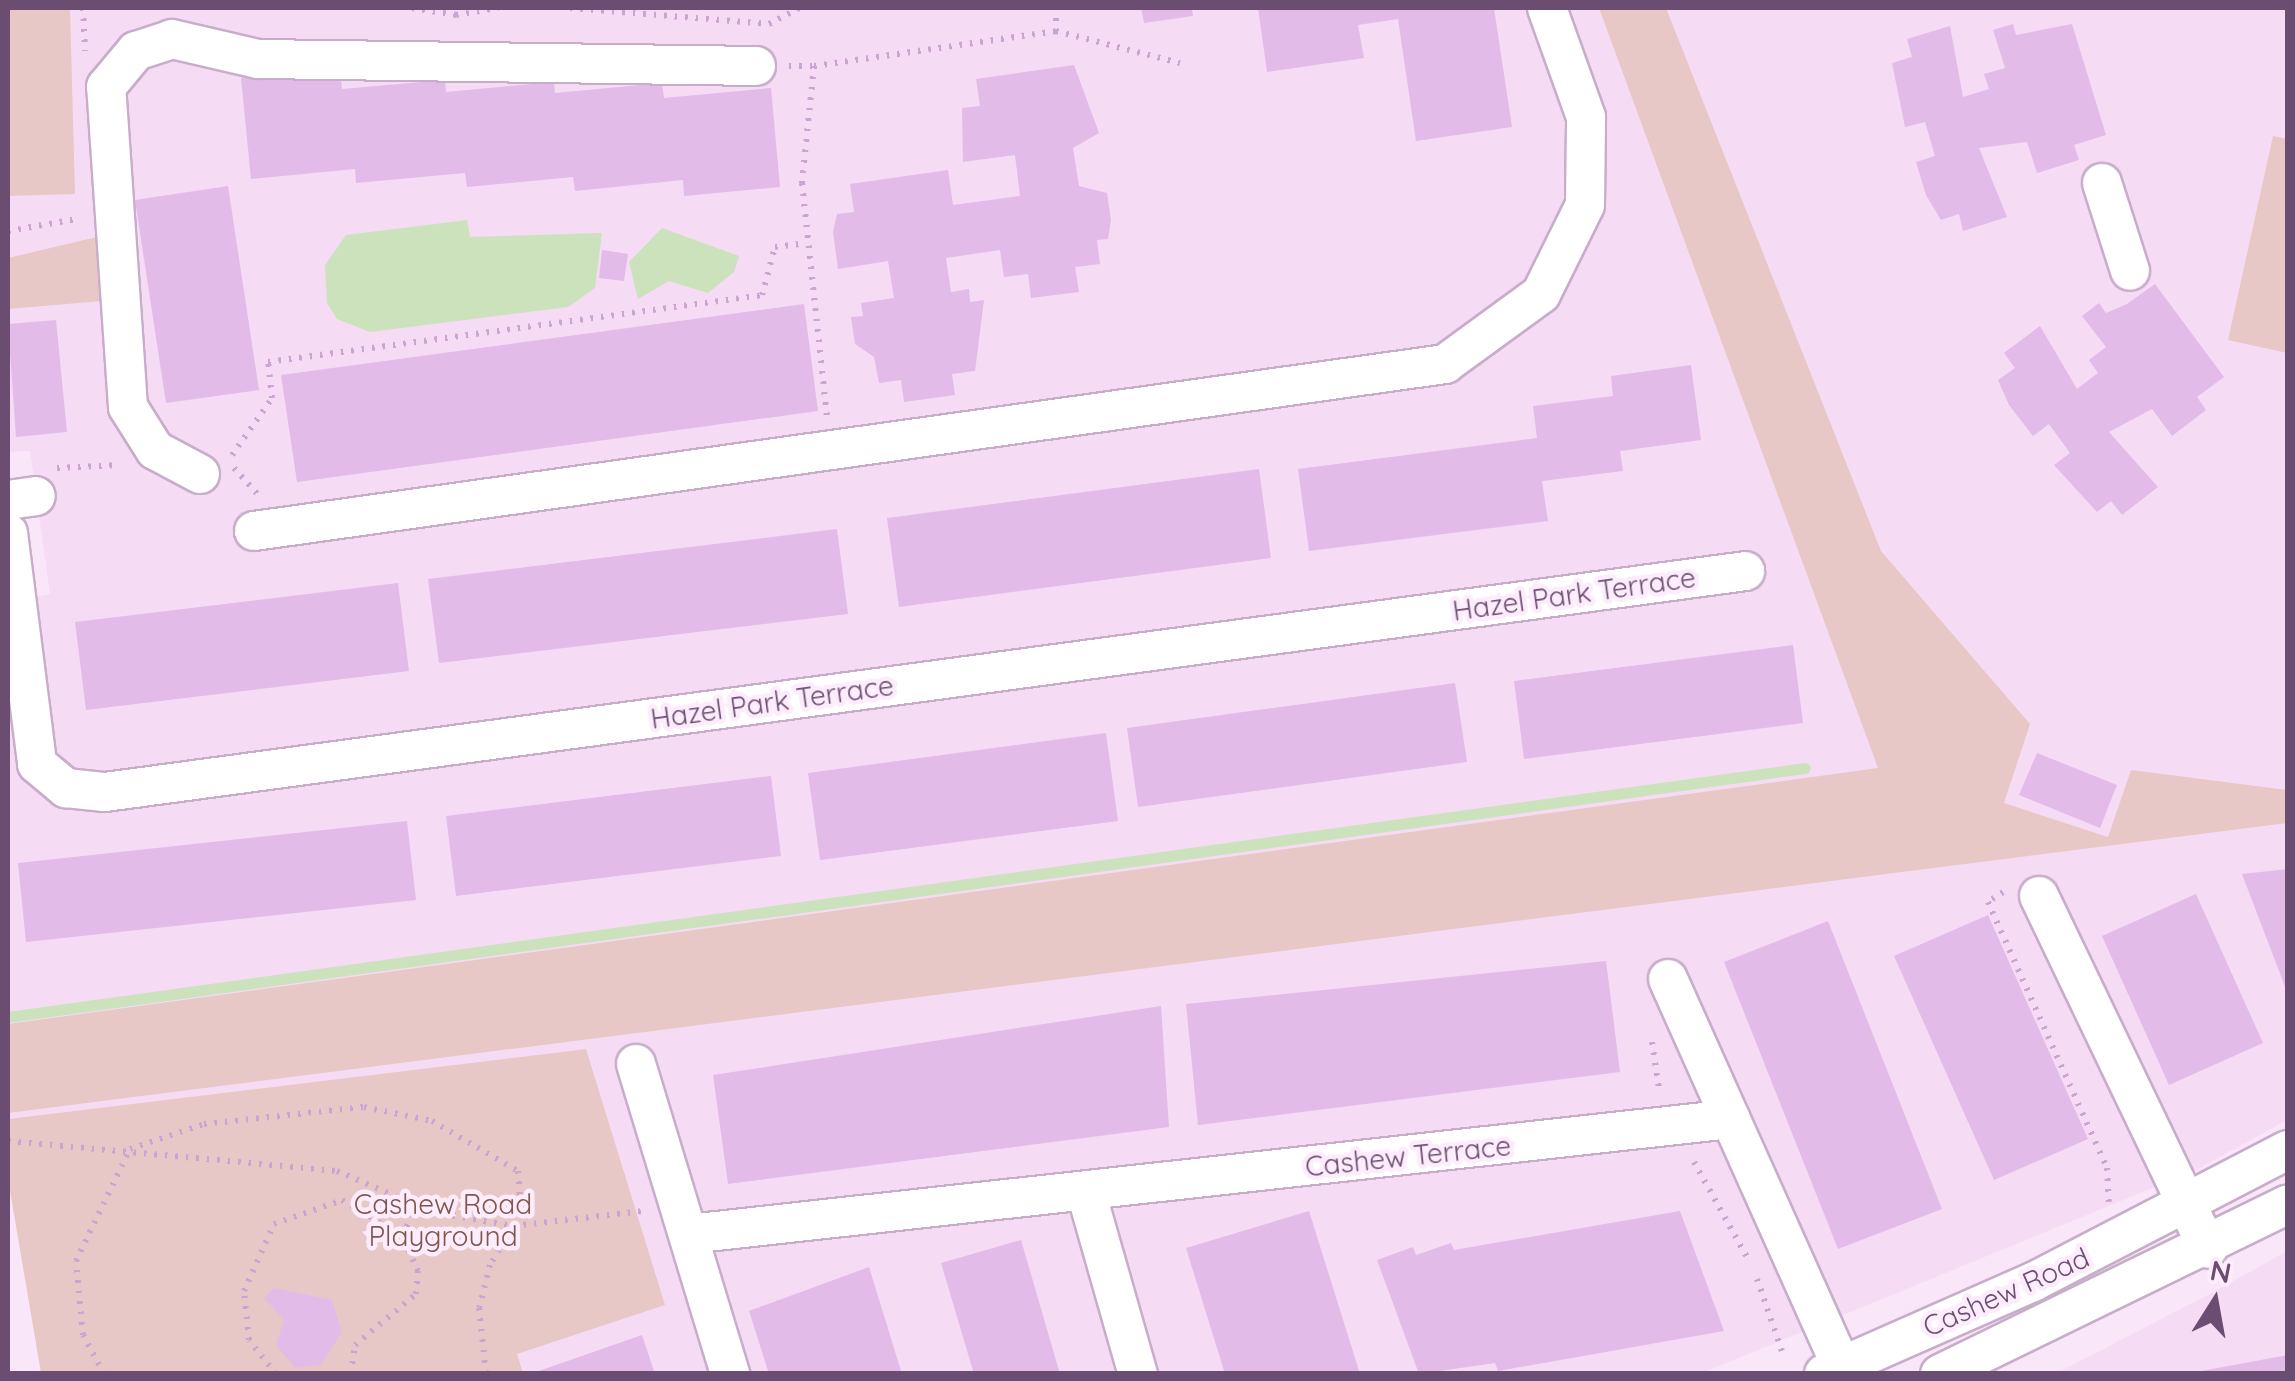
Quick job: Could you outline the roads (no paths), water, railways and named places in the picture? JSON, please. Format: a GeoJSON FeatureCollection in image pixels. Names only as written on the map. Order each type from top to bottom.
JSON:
{"type":"FeatureCollection","features":[{"type":"Feature","properties":{"kind":"street"},"geometry":{"type":"LineString","coordinates":[[260,518],[1445,364],[1541,294],[1585,205],[1586,117],[1547,8]]}},
{"type":"Feature","properties":{"kind":"street"},"geometry":{"type":"LineString","coordinates":[[202,467],[154,450],[128,407],[106,87],[152,42],[288,61],[756,66]]}},
{"type":"Feature","properties":{"kind":"street"},"geometry":{"type":"LineString","coordinates":[[2102,183],[2130,271]]}},
{"type":"Feature","properties":{"kind":"street","name":"Hazel Park Terrace"},"geometry":{"type":"LineString","coordinates":[[8,534],[37,764],[66,788],[105,792],[1745,570]]}},
{"type":"Feature","properties":{"kind":"street"},"geometry":{"type":"LineString","coordinates":[[2039,896],[2208,1249]]}},
{"type":"Feature","properties":{"kind":"street"},"geometry":{"type":"LineString","coordinates":[[1668,980],[1837,1371]]}},
{"type":"Feature","properties":{"kind":"street"},"geometry":{"type":"LineString","coordinates":[[636,1064],[730,1374]]}},
{"type":"Feature","properties":{"kind":"street","name":"Cashew Terrace"},"geometry":{"type":"LineString","coordinates":[[684,1218],[1086,1192],[1731,1119]]}},
{"type":"Feature","properties":{"kind":"street","name":"Cashew Road"},"geometry":{"type":"LineString","coordinates":[[1837,1371],[2187,1208],[2288,1150]]}},
{"type":"Feature","properties":{"kind":"street"},"geometry":{"type":"LineString","coordinates":[[1086,1192],[1138,1374]]}},
{"type":"Feature","properties":{"kind":"street","name":"Cashew Road"},"geometry":{"type":"LineString","coordinates":[[1940,1374],[2208,1249],[2288,1204]]}},
{"type":"Feature","properties":{"kind":"waterway"},"geometry":{"type":"LineString","coordinates":[[8,1017],[1805,768]]}},
{"type":"Feature","properties":{"kind":"park label","name":"Cashew Road Playground"},"geometry":{"type":"Point","coordinates":[443,1220]}}]}
